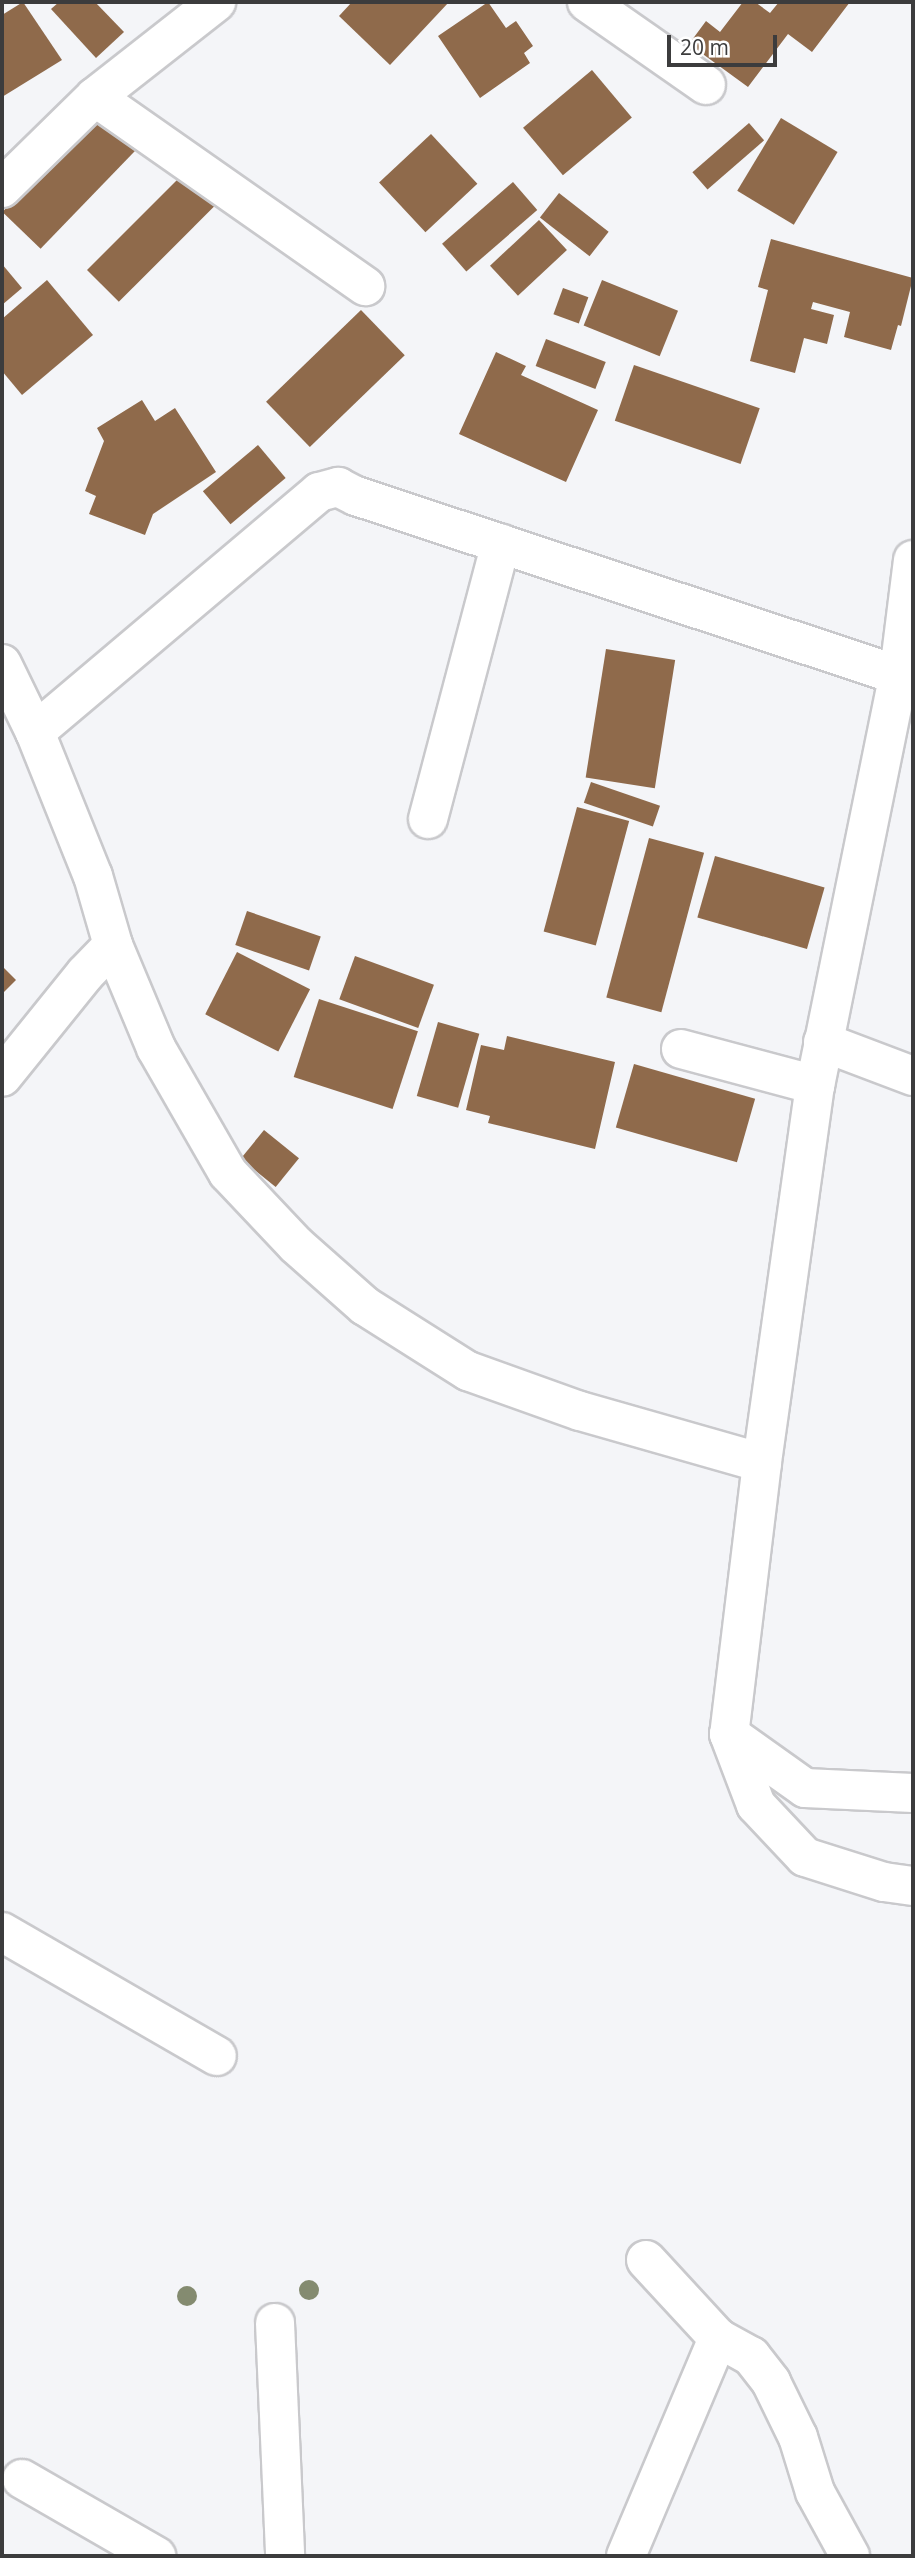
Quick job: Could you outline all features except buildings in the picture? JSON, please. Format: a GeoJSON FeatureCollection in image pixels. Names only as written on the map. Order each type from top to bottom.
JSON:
{"type":"FeatureCollection","features":[{"type":"Feature","properties":{"kind":"street"},"geometry":{"type":"LineString","coordinates":[[2,188],[94,97],[216,2]]}},
{"type":"Feature","properties":{"kind":"street"},"geometry":{"type":"LineString","coordinates":[[587,2],[706,85]]}},
{"type":"Feature","properties":{"kind":"street"},"geometry":{"type":"LineString","coordinates":[[94,97],[365,286]]}},
{"type":"Feature","properties":{"kind":"street"},"geometry":{"type":"LineString","coordinates":[[35,732],[319,492],[338,487],[501,544],[906,677]]}},
{"type":"Feature","properties":{"kind":"street"},"geometry":{"type":"LineString","coordinates":[[428,819],[501,544]]}},
{"type":"Feature","properties":{"kind":"street"},"geometry":{"type":"LineString","coordinates":[[913,560],[906,677],[815,1085],[762,1464],[729,1734],[756,1805],[805,1857],[884,1882],[913,1886]]}},
{"type":"Feature","properties":{"kind":"street"},"geometry":{"type":"LineString","coordinates":[[2,664],[35,732],[93,876],[113,945],[156,1048],[228,1173],[296,1245],[365,1306],[468,1371],[580,1411],[762,1464]]}},
{"type":"Feature","properties":{"kind":"street"},"geometry":{"type":"LineString","coordinates":[[2,1077],[85,974],[113,945]]}},
{"type":"Feature","properties":{"kind":"street"},"geometry":{"type":"LineString","coordinates":[[823,1042],[913,1076]]}},
{"type":"Feature","properties":{"kind":"street"},"geometry":{"type":"LineString","coordinates":[[681,1049],[815,1085]]}},
{"type":"Feature","properties":{"kind":"street"},"geometry":{"type":"LineString","coordinates":[[729,1734],[805,1788],[913,1793]]}},
{"type":"Feature","properties":{"kind":"street"},"geometry":{"type":"LineString","coordinates":[[2,1932],[217,2056]]}},
{"type":"Feature","properties":{"kind":"street"},"geometry":{"type":"LineString","coordinates":[[646,2260],[718,2338],[751,2356],[771,2382],[798,2437],[815,2492],[850,2556]]}},
{"type":"Feature","properties":{"kind":"street"},"geometry":{"type":"LineString","coordinates":[[275,2323],[285,2556]]}},
{"type":"Feature","properties":{"kind":"street"},"geometry":{"type":"LineString","coordinates":[[626,2556],[718,2338]]}},
{"type":"Feature","properties":{"kind":"street"},"geometry":{"type":"LineString","coordinates":[[22,2479],[156,2556]]}}]}
